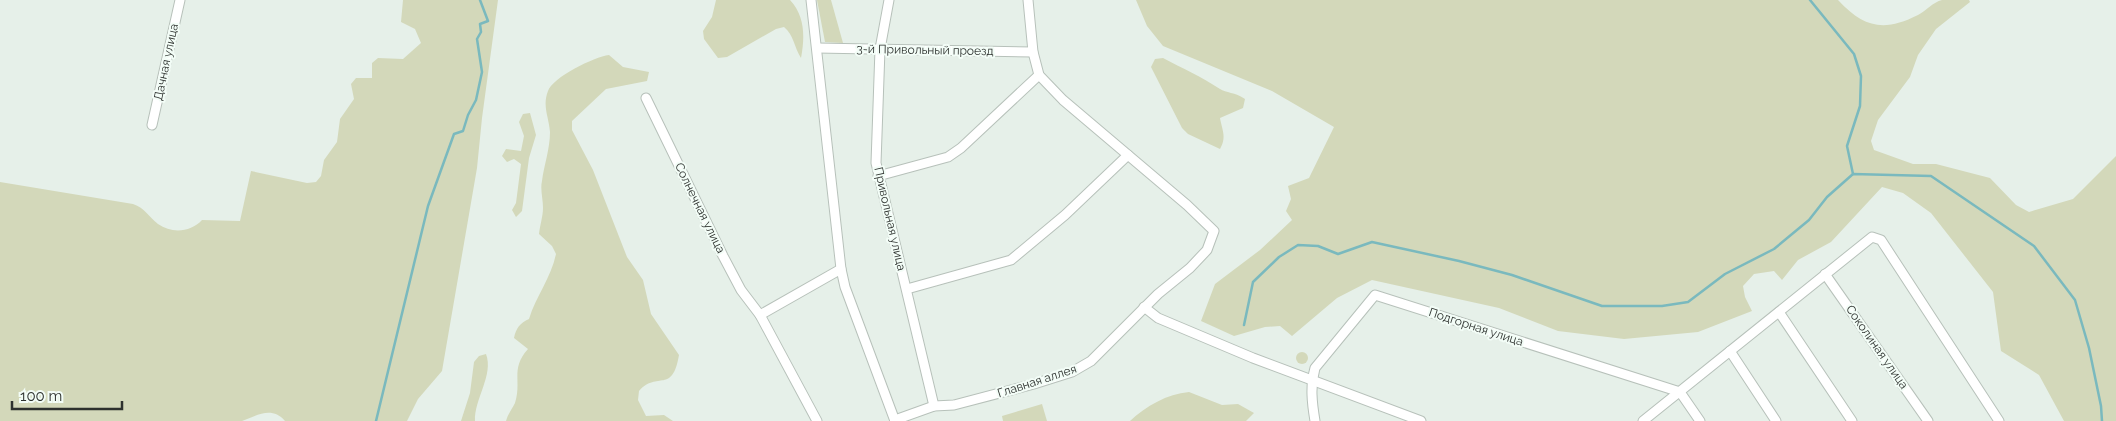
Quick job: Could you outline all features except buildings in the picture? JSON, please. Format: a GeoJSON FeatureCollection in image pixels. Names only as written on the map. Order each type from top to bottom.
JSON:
{"type":"FeatureCollection","features":[{"type":"Feature","properties":{"kind":"street","name":"Дачная улица"},"geometry":{"type":"LineString","coordinates":[[152,125],[180,0]]}},
{"type":"Feature","properties":{"kind":"street"},"geometry":{"type":"LineString","coordinates":[[811,0],[841,269],[848,295],[895,421]]}},
{"type":"Feature","properties":{"kind":"street","name":"Привольная улица"},"geometry":{"type":"LineString","coordinates":[[889,0],[880,50],[876,163],[934,406]]}},
{"type":"Feature","properties":{"kind":"street"},"geometry":{"type":"LineString","coordinates":[[907,289],[1011,260],[1065,215],[1128,155],[1063,100],[1039,75],[1033,52],[1028,0]]}},
{"type":"Feature","properties":{"kind":"street","name":"3-й Привольный проезд"},"geometry":{"type":"LineString","coordinates":[[817,48],[1033,52]]}},
{"type":"Feature","properties":{"kind":"street"},"geometry":{"type":"LineString","coordinates":[[878,176],[948,157],[961,148],[1039,75]]}},
{"type":"Feature","properties":{"kind":"street","name":"Солнечная улица"},"geometry":{"type":"LineString","coordinates":[[646,98],[723,256],[742,290],[760,315],[817,421]]}},
{"type":"Feature","properties":{"kind":"street","name":"Главная аллея"},"geometry":{"type":"LineString","coordinates":[[895,421],[934,406],[954,405],[1072,372],[1091,361],[1144,308],[1207,250],[1214,231],[1128,155]]}},
{"type":"Feature","properties":{"kind":"street"},"geometry":{"type":"LineString","coordinates":[[1643,421],[1872,237],[1880,240],[1999,421]]}},
{"type":"Feature","properties":{"kind":"street"},"geometry":{"type":"LineString","coordinates":[[760,315],[841,269]]}},
{"type":"Feature","properties":{"kind":"street","name":"Соколиная улица"},"geometry":{"type":"LineString","coordinates":[[1826,274],[1928,421]]}},
{"type":"Feature","properties":{"kind":"street","name":"Подгорная улица"},"geometry":{"type":"LineString","coordinates":[[1312,381],[1315,368],[1375,295],[1680,392]]}},
{"type":"Feature","properties":{"kind":"street"},"geometry":{"type":"LineString","coordinates":[[1144,308],[1158,318],[1312,381],[1421,421]]}},
{"type":"Feature","properties":{"kind":"street"},"geometry":{"type":"LineString","coordinates":[[1778,312],[1852,421]]}},
{"type":"Feature","properties":{"kind":"street"},"geometry":{"type":"LineString","coordinates":[[1730,351],[1776,421]]}},
{"type":"Feature","properties":{"kind":"street"},"geometry":{"type":"LineString","coordinates":[[1312,381],[1315,421]]}},
{"type":"Feature","properties":{"kind":"street"},"geometry":{"type":"LineString","coordinates":[[1680,392],[1700,421]]}},
{"type":"Feature","properties":{"kind":"green space"},"geometry":{"type":"Polygon","coordinates":[[[403,0],[498,0],[477,168],[442,371],[418,399],[407,421],[285,421],[275,414],[265,413],[242,421],[0,421],[0,182],[133,204],[144,210],[158,224],[175,230],[187,229],[202,220],[240,221],[251,171],[307,183],[316,182],[321,176],[324,160],[337,142],[340,119],[354,99],[351,84],[356,78],[372,78],[372,63],[378,58],[403,59],[421,43],[415,29],[401,22],[403,0]]]}},
{"type":"Feature","properties":{"kind":"green space"},"geometry":{"type":"Polygon","coordinates":[[[716,0],[790,0],[799,13],[803,27],[801,58],[790,34],[784,27],[776,29],[727,57],[718,58],[704,39],[703,31],[712,17],[716,0]]]}},
{"type":"Feature","properties":{"kind":"green space"},"geometry":{"type":"Polygon","coordinates":[[[817,0],[831,0],[843,43],[825,42],[817,0]]]}},
{"type":"Feature","properties":{"kind":"green space"},"geometry":{"type":"Polygon","coordinates":[[[1136,0],[1838,0],[1857,17],[1866,22],[1885,25],[1895,24],[1918,15],[1942,0],[1969,0],[1970,2],[1936,29],[1918,55],[1910,77],[1878,120],[1871,141],[1874,150],[1913,164],[1936,164],[1990,178],[2016,205],[2029,212],[2073,199],[2116,156],[2116,421],[2064,421],[2039,375],[2001,351],[1993,292],[1931,213],[1903,193],[1882,187],[1831,242],[1798,260],[1782,280],[1774,271],[1754,274],[1743,286],[1745,297],[1752,311],[1698,332],[1624,339],[1558,331],[1499,308],[1372,280],[1337,298],[1292,336],[1280,326],[1265,327],[1234,336],[1201,321],[1215,284],[1260,250],[1292,220],[1286,211],[1291,199],[1288,186],[1309,178],[1334,127],[1272,91],[1163,46],[1147,26],[1136,0]]]}},
{"type":"Feature","properties":{"kind":"green space"},"geometry":{"type":"Polygon","coordinates":[[[609,55],[623,67],[649,72],[647,81],[606,89],[572,121],[572,130],[593,170],[627,257],[643,280],[651,314],[679,355],[672,375],[664,380],[646,385],[639,391],[638,400],[646,416],[664,415],[673,421],[506,421],[517,395],[519,363],[528,349],[514,338],[515,334],[519,326],[529,319],[551,271],[556,254],[552,246],[539,234],[543,211],[541,184],[550,138],[546,96],[551,86],[566,74],[584,64],[609,55]]]}},
{"type":"Feature","properties":{"kind":"green space"},"geometry":{"type":"Polygon","coordinates":[[[1163,58],[1222,90],[1245,99],[1243,108],[1220,118],[1224,137],[1220,149],[1188,134],[1182,128],[1151,67],[1155,59],[1163,58]]]}},
{"type":"Feature","properties":{"kind":"green space"},"geometry":{"type":"Polygon","coordinates":[[[530,113],[536,135],[529,158],[522,211],[516,217],[512,210],[516,203],[521,164],[514,159],[507,162],[502,156],[506,149],[521,151],[524,136],[519,122],[523,114],[530,113]]]}},
{"type":"Feature","properties":{"kind":"green space"},"geometry":{"type":"Polygon","coordinates":[[[1300,352],[1304,352],[1308,358],[1304,364],[1300,364],[1296,360],[1296,356],[1300,352]]]}},
{"type":"Feature","properties":{"kind":"green space"},"geometry":{"type":"Polygon","coordinates":[[[486,354],[488,370],[477,404],[475,421],[461,421],[470,393],[474,362],[479,356],[486,354]]]}},
{"type":"Feature","properties":{"kind":"green space"},"geometry":{"type":"Polygon","coordinates":[[[1189,392],[1222,405],[1238,404],[1254,413],[1246,421],[1130,421],[1143,410],[1157,402],[1173,395],[1189,392]]]}},
{"type":"Feature","properties":{"kind":"green space"},"geometry":{"type":"Polygon","coordinates":[[[1042,404],[1047,421],[1003,421],[1002,416],[1042,404]]]}},
{"type":"Feature","properties":{"kind":"waterway"},"geometry":{"type":"LineString","coordinates":[[376,421],[428,206],[454,134],[463,131],[468,115],[476,100],[482,72],[477,39],[481,32],[480,24],[488,21],[480,0]]}},
{"type":"Feature","properties":{"kind":"waterway"},"geometry":{"type":"LineString","coordinates":[[1810,0],[1854,54],[1861,76],[1860,106],[1847,146],[1853,174]]}},
{"type":"Feature","properties":{"kind":"waterway"},"geometry":{"type":"LineString","coordinates":[[1244,325],[1253,282],[1279,257],[1298,245],[1318,246],[1338,254],[1372,242],[1512,275],[1602,306],[1662,306],[1688,302],[1725,274],[1774,249],[1809,220],[1827,197],[1853,174],[1931,176],[2034,246],[2075,300],[2089,348],[2101,406],[2102,421]]}}]}
